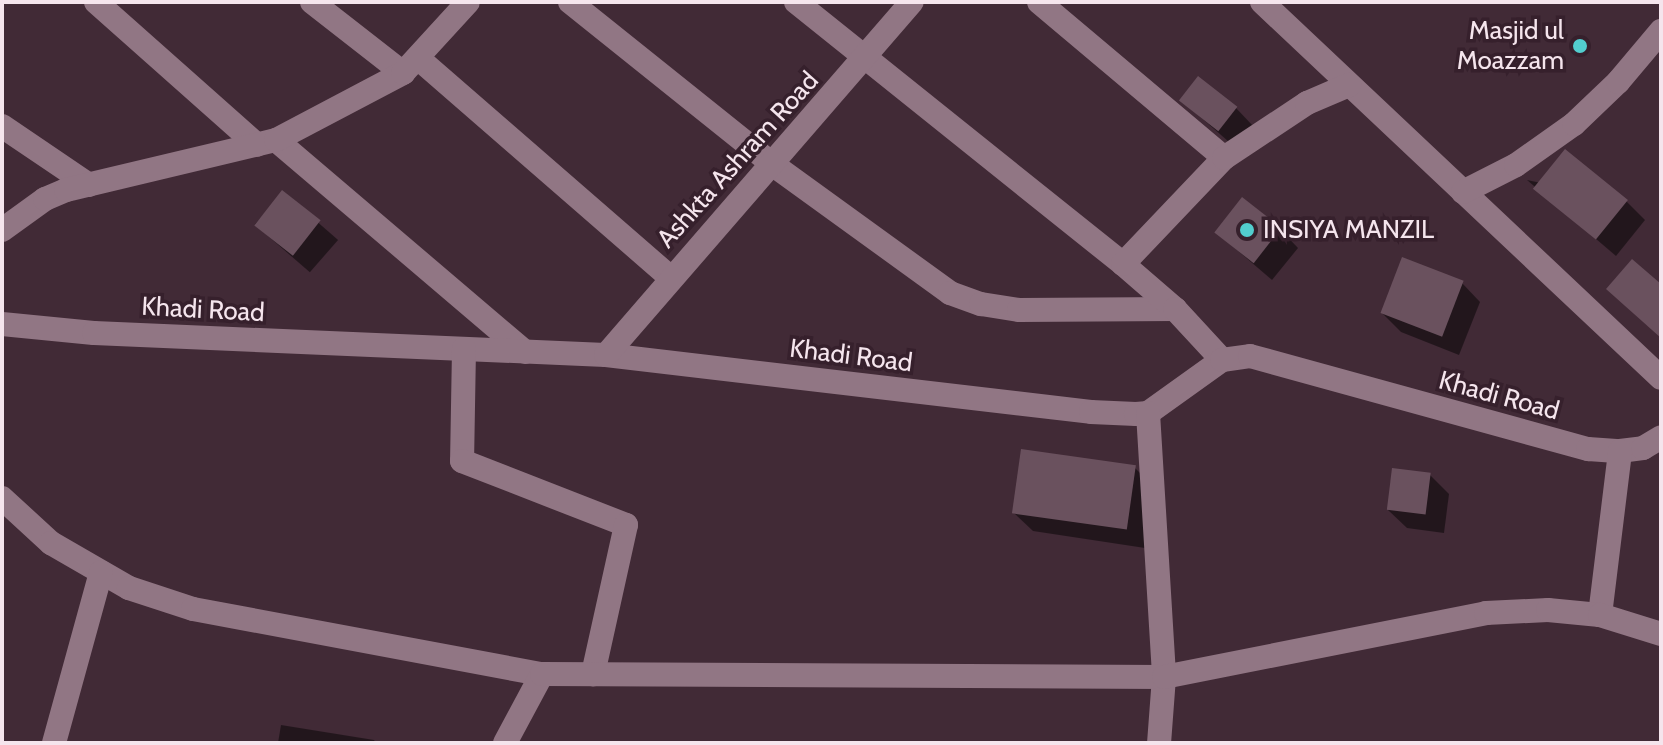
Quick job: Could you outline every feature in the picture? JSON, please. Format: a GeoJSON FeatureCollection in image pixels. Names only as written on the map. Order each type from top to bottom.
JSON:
{"type":"FeatureCollection","features":[{"type":"Feature","properties":{"kind":"street"},"geometry":{"type":"LineString","coordinates":[[96,2],[525,352]]}},
{"type":"Feature","properties":{"kind":"street"},"geometry":{"type":"LineString","coordinates":[[312,2],[411,66],[671,278]]}},
{"type":"Feature","properties":{"kind":"street"},"geometry":{"type":"LineString","coordinates":[[2,230],[45,199],[89,185],[266,143],[411,66],[468,2]]}},
{"type":"Feature","properties":{"kind":"street"},"geometry":{"type":"LineString","coordinates":[[570,2],[772,164],[925,278],[971,300],[1019,310],[1175,309]]}},
{"type":"Feature","properties":{"kind":"street"},"geometry":{"type":"LineString","coordinates":[[796,2],[864,60],[1123,264],[1175,309],[1222,360],[1148,413],[1164,677],[1159,743]]}},
{"type":"Feature","properties":{"kind":"street","name":"Ashkta Ashram Road"},"geometry":{"type":"LineString","coordinates":[[606,355],[912,2]]}},
{"type":"Feature","properties":{"kind":"street"},"geometry":{"type":"LineString","coordinates":[[1039,2],[1224,158]]}},
{"type":"Feature","properties":{"kind":"street"},"geometry":{"type":"LineString","coordinates":[[1262,2],[1661,378]]}},
{"type":"Feature","properties":{"kind":"street"},"geometry":{"type":"LineString","coordinates":[[1463,192],[1516,165],[1574,124],[1618,82],[1661,31]]}},
{"type":"Feature","properties":{"kind":"street"},"geometry":{"type":"LineString","coordinates":[[1123,264],[1224,158],[1307,103],[1349,85]]}},
{"type":"Feature","properties":{"kind":"street"},"geometry":{"type":"LineString","coordinates":[[2,126],[89,185]]}},
{"type":"Feature","properties":{"kind":"street","name":"Khadi Road"},"geometry":{"type":"LineString","coordinates":[[2,324],[94,333],[606,355],[1091,412],[1148,413]]}},
{"type":"Feature","properties":{"kind":"street"},"geometry":{"type":"LineString","coordinates":[[464,349],[462,461],[626,525],[593,674]]}},
{"type":"Feature","properties":{"kind":"street","name":"Khadi Road"},"geometry":{"type":"LineString","coordinates":[[1222,360],[1250,356],[1588,449],[1620,451],[1643,448],[1661,437]]}},
{"type":"Feature","properties":{"kind":"street"},"geometry":{"type":"LineString","coordinates":[[1600,615],[1620,451]]}},
{"type":"Feature","properties":{"kind":"street"},"geometry":{"type":"LineString","coordinates":[[2,498],[51,543],[129,588],[193,609],[542,674],[1164,677],[1248,663],[1486,613],[1548,610],[1600,615],[1661,634]]}},
{"type":"Feature","properties":{"kind":"street"},"geometry":{"type":"LineString","coordinates":[[54,743],[101,572]]}},
{"type":"Feature","properties":{"kind":"street"},"geometry":{"type":"LineString","coordinates":[[505,743],[542,674]]}},
{"type":"Feature","properties":{"kind":"building"},"geometry":{"type":"Polygon","coordinates":[[[1198,76],[1237,107],[1218,131],[1179,100],[1198,76]]]}},
{"type":"Feature","properties":{"kind":"building"},"geometry":{"type":"Polygon","coordinates":[[[1565,149],[1628,200],[1596,240],[1533,189],[1565,149]]]}},
{"type":"Feature","properties":{"kind":"building"},"geometry":{"type":"Polygon","coordinates":[[[282,190],[321,220],[293,256],[254,225],[282,190]]]}},
{"type":"Feature","properties":{"kind":"building","name":"INSIYA MANZIL"},"geometry":{"type":"Polygon","coordinates":[[[1242,197],[1281,228],[1254,263],[1214,232],[1242,197]]]}},
{"type":"Feature","properties":{"kind":"building"},"geometry":{"type":"Polygon","coordinates":[[[1402,257],[1464,281],[1442,337],[1380,313],[1402,257]]]}},
{"type":"Feature","properties":{"kind":"building"},"geometry":{"type":"Polygon","coordinates":[[[1632,259],[1661,284],[1661,338],[1606,289],[1632,259]]]}},
{"type":"Feature","properties":{"kind":"building"},"geometry":{"type":"Polygon","coordinates":[[[1021,449],[1136,465],[1127,530],[1012,513],[1021,449]]]}},
{"type":"Feature","properties":{"kind":"building"},"geometry":{"type":"Polygon","coordinates":[[[1392,468],[1431,473],[1426,514],[1387,510],[1392,468]]]}},
{"type":"Feature","properties":{"kind":"place","name":"Masjid ul Moazzam"},"geometry":{"type":"Point","coordinates":[1580,46]}},
{"type":"Feature","properties":{"kind":"place","name":"INSIYA MANZIL"},"geometry":{"type":"Point","coordinates":[1247,230]}}]}
